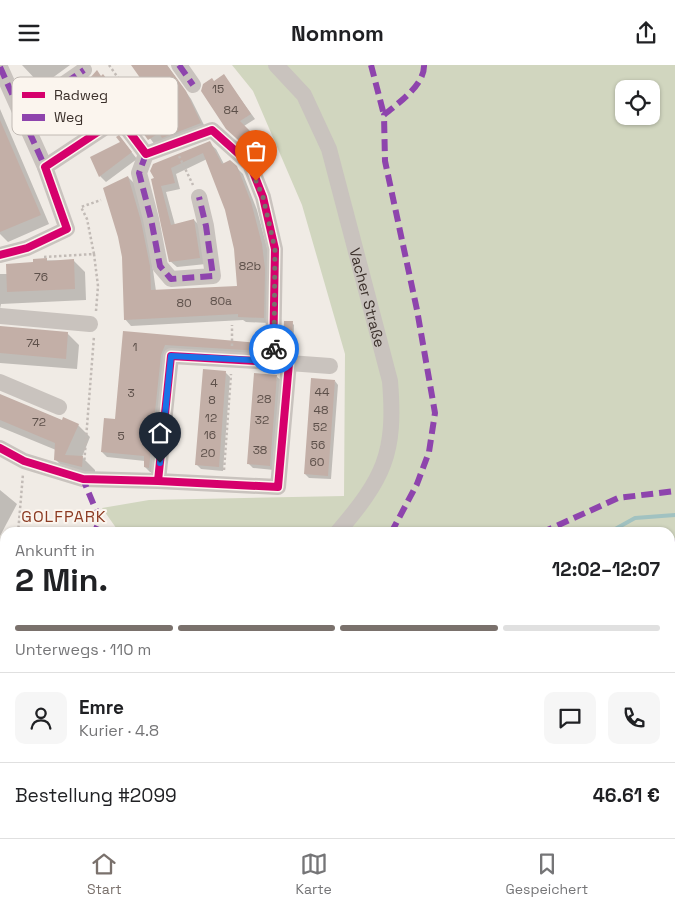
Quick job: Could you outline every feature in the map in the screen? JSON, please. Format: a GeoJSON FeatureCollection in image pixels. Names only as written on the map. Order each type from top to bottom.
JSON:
{"type":"FeatureCollection","features":[{"type":"Feature","properties":{"kind":"street"},"geometry":{"type":"LineString","coordinates":[[179,65],[194,85]]}},
{"type":"Feature","properties":{"kind":"street","name":"Vacher Straße"},"geometry":{"type":"LineString","coordinates":[[276,65],[304,95],[329,149],[390,381],[393,417],[389,450],[379,477],[366,498],[342,527]]}},
{"type":"Feature","properties":{"kind":"street"},"geometry":{"type":"LineString","coordinates":[[0,67],[12,92]]}},
{"type":"Feature","properties":{"kind":"street"},"geometry":{"type":"LineString","coordinates":[[74,77],[84,70]]}},
{"type":"Feature","properties":{"kind":"street"},"geometry":{"type":"LineString","coordinates":[[0,448],[24,461],[83,479],[278,487],[281,362],[275,249],[263,197],[250,164],[212,130],[146,154]]}},
{"type":"Feature","properties":{"kind":"street"},"geometry":{"type":"LineString","coordinates":[[0,255],[27,247],[67,229],[31,135]]}},
{"type":"Feature","properties":{"kind":"street"},"geometry":{"type":"LineString","coordinates":[[45,167],[93,135]]}},
{"type":"Feature","properties":{"kind":"street"},"geometry":{"type":"LineString","coordinates":[[132,135],[146,154]]}},
{"type":"Feature","properties":{"kind":"street"},"geometry":{"type":"LineString","coordinates":[[146,154],[139,173],[151,219],[160,266],[171,279],[213,276],[206,226],[199,197]]}},
{"type":"Feature","properties":{"kind":"street"},"geometry":{"type":"LineString","coordinates":[[0,316],[90,324]]}},
{"type":"Feature","properties":{"kind":"street"},"geometry":{"type":"LineString","coordinates":[[158,481],[171,356],[232,358],[330,366]]}},
{"type":"Feature","properties":{"kind":"street"},"geometry":{"type":"LineString","coordinates":[[0,382],[59,407]]}},
{"type":"Feature","properties":{"kind":"path"},"geometry":{"type":"LineString","coordinates":[[109,65],[118,77]]}},
{"type":"Feature","properties":{"kind":"path"},"geometry":{"type":"LineString","coordinates":[[159,135],[165,148],[175,147],[199,197]]}},
{"type":"Feature","properties":{"kind":"path"},"geometry":{"type":"LineString","coordinates":[[94,254],[87,219],[81,207],[101,200]]}},
{"type":"Feature","properties":{"kind":"path"},"geometry":{"type":"LineString","coordinates":[[223,484],[232,358],[232,325]]}},
{"type":"Feature","properties":{"kind":"path"},"geometry":{"type":"LineString","coordinates":[[18,527],[24,461]]}},
{"type":"Feature","properties":{"kind":"green space"},"geometry":{"type":"Polygon","coordinates":[[[232,65],[675,65],[675,527],[115,527],[102,508],[149,500],[344,496],[345,354],[302,205],[253,91],[232,65]]]}},
{"type":"Feature","properties":{"kind":"building"},"geometry":{"type":"Polygon","coordinates":[[[131,65],[167,65],[176,77],[140,77],[131,65]]]}},
{"type":"Feature","properties":{"kind":"building"},"geometry":{"type":"Polygon","coordinates":[[[97,70],[101,76],[103,74],[105,77],[91,77],[97,70]]]}},
{"type":"Feature","properties":{"kind":"building"},"geometry":{"type":"Polygon","coordinates":[[[224,74],[251,114],[240,121],[267,148],[258,158],[226,129],[201,91],[203,84],[212,78],[214,81],[224,74]]]}},
{"type":"Feature","properties":{"kind":"building"},"geometry":{"type":"Polygon","coordinates":[[[178,80],[186,91],[201,123],[178,132],[178,80]]]}},
{"type":"Feature","properties":{"kind":"building"},"geometry":{"type":"Polygon","coordinates":[[[0,120],[41,215],[0,232],[0,120]]]}},
{"type":"Feature","properties":{"kind":"building"},"geometry":{"type":"Polygon","coordinates":[[[119,135],[132,152],[99,177],[90,157],[120,142],[116,137],[119,135]]]}},
{"type":"Feature","properties":{"kind":"building"},"geometry":{"type":"Polygon","coordinates":[[[144,135],[156,135],[148,140],[144,135]]]}},
{"type":"Feature","properties":{"kind":"building"},"geometry":{"type":"Polygon","coordinates":[[[210,141],[222,164],[230,160],[237,166],[251,202],[262,244],[265,269],[264,318],[238,317],[238,314],[124,320],[122,257],[103,188],[128,176],[141,221],[150,266],[151,290],[237,286],[234,249],[225,210],[203,153],[171,168],[175,183],[161,186],[171,225],[194,219],[200,258],[169,262],[151,179],[154,178],[150,171],[153,164],[210,141]]]}},
{"type":"Feature","properties":{"kind":"building"},"geometry":{"type":"Polygon","coordinates":[[[47,258],[47,261],[74,259],[75,289],[7,292],[6,264],[33,262],[33,259],[47,258]]]}},
{"type":"Feature","properties":{"kind":"building"},"geometry":{"type":"Polygon","coordinates":[[[284,321],[293,321],[291,353],[283,353],[284,321]]]}},
{"type":"Feature","properties":{"kind":"building"},"geometry":{"type":"Polygon","coordinates":[[[0,326],[68,332],[66,359],[0,353],[0,326]]]}},
{"type":"Feature","properties":{"kind":"building"},"geometry":{"type":"Polygon","coordinates":[[[123,331],[260,343],[260,351],[165,345],[161,355],[149,468],[144,467],[144,456],[101,452],[104,418],[115,419],[123,331]]]}},
{"type":"Feature","properties":{"kind":"building"},"geometry":{"type":"Polygon","coordinates":[[[203,369],[226,371],[219,467],[195,465],[203,369]]]}},
{"type":"Feature","properties":{"kind":"building"},"geometry":{"type":"Polygon","coordinates":[[[254,373],[277,375],[270,466],[247,464],[254,373]]]}},
{"type":"Feature","properties":{"kind":"building"},"geometry":{"type":"Polygon","coordinates":[[[311,378],[335,380],[328,476],[304,474],[311,378]]]}},
{"type":"Feature","properties":{"kind":"building"},"geometry":{"type":"Polygon","coordinates":[[[0,394],[62,420],[63,417],[79,424],[65,455],[83,456],[82,467],[54,460],[55,443],[0,420],[0,394]]]}},
{"type":"Feature","properties":{"kind":"waterway"},"geometry":{"type":"LineString","coordinates":[[619,527],[635,518],[675,515]]}},
{"type":"Feature","properties":{"kind":"marked path"},"geometry":{"type":"LineString","coordinates":[[179,65],[193,85]]}},
{"type":"Feature","properties":{"kind":"marked path"},"geometry":{"type":"LineString","coordinates":[[371,65],[384,115]]}},
{"type":"Feature","properties":{"kind":"marked path"},"geometry":{"type":"LineString","coordinates":[[394,527],[417,484],[429,452],[435,413],[417,310],[385,161],[384,115],[410,93],[420,80],[424,65]]}},
{"type":"Feature","properties":{"kind":"marked path"},"geometry":{"type":"LineString","coordinates":[[0,67],[12,94]]}},
{"type":"Feature","properties":{"kind":"marked path"},"geometry":{"type":"LineString","coordinates":[[74,77],[84,70]]}},
{"type":"Feature","properties":{"kind":"marked path"},"geometry":{"type":"LineString","coordinates":[[31,135],[45,167]]}},
{"type":"Feature","properties":{"kind":"marked path"},"geometry":{"type":"LineString","coordinates":[[146,154],[139,173],[151,219],[160,266],[171,279],[213,276],[206,226],[199,197]]}},
{"type":"Feature","properties":{"kind":"marked path"},"geometry":{"type":"LineString","coordinates":[[86,479],[83,479],[100,520],[97,527]]}},
{"type":"Feature","properties":{"kind":"marked path"},"geometry":{"type":"LineString","coordinates":[[554,527],[618,498],[675,491]]}},
{"type":"Feature","properties":{"kind":"cycle path"},"geometry":{"type":"LineString","coordinates":[[132,135],[146,154],[212,130],[250,164],[263,197],[275,249],[273,362]]}},
{"type":"Feature","properties":{"kind":"cycle path"},"geometry":{"type":"LineString","coordinates":[[0,255],[27,248],[67,229],[45,167],[93,135]]}},
{"type":"Feature","properties":{"kind":"cycle path"},"geometry":{"type":"LineString","coordinates":[[0,448],[24,461],[83,479],[158,481],[171,356],[289,363],[278,487],[158,481]]}},
{"type":"Feature","properties":{"kind":"way so far"},"geometry":{"type":"LineString","coordinates":[[256,181],[263,197],[275,249],[274,349]]}},
{"type":"Feature","properties":{"kind":"district","name":"GOLFPARK"},"geometry":{"type":"Point","coordinates":[64,516]}},
{"type":"Feature","properties":{"kind":"route"},"geometry":{"type":"LineString","coordinates":[[160,463],[171,356],[273,361],[274,349]]}}]}
